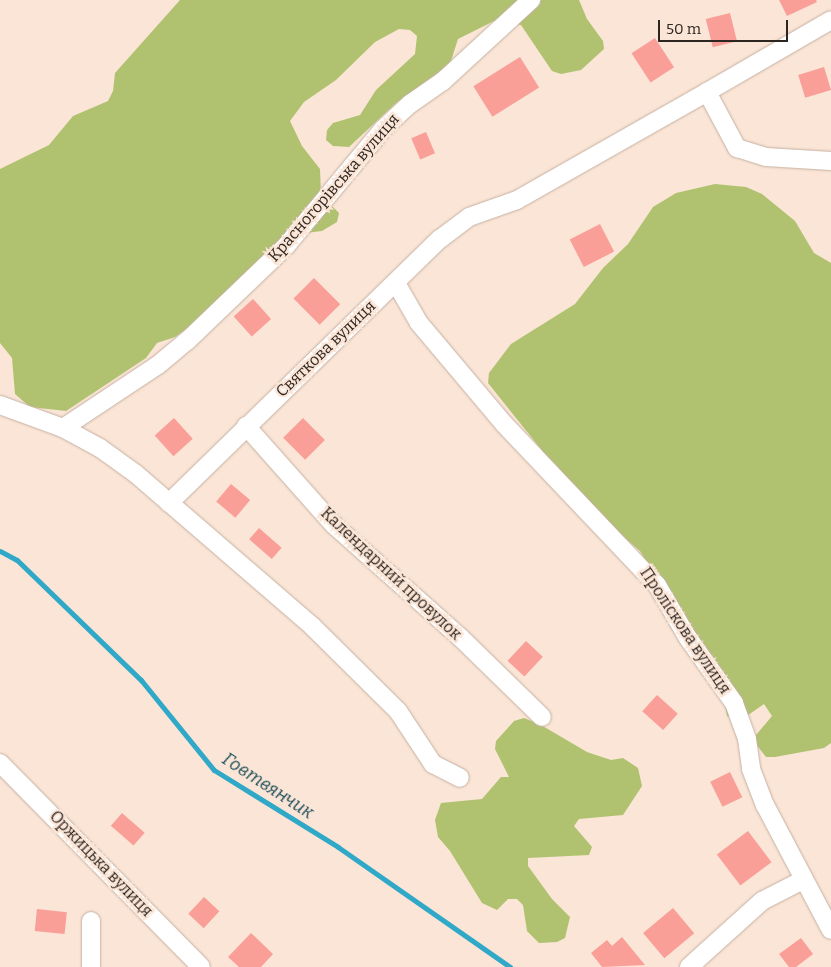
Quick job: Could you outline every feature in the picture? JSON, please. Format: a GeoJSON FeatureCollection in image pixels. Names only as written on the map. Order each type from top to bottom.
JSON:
{"type":"FeatureCollection","features":[{"type":"Feature","properties":{"kind":"street","name":"Красногорівська вулиця"},"geometry":{"type":"LineString","coordinates":[[63,428],[158,365],[187,341],[286,246],[383,129],[410,104],[443,81],[531,0]]}},
{"type":"Feature","properties":{"kind":"street","name":"Святкова вулиця"},"geometry":{"type":"LineString","coordinates":[[169,502],[440,239],[469,217],[517,200],[831,20]]}},
{"type":"Feature","properties":{"kind":"street"},"geometry":{"type":"LineString","coordinates":[[707,92],[737,148],[766,158],[831,161]]}},
{"type":"Feature","properties":{"kind":"street","name":"Проліскова вулиця"},"geometry":{"type":"LineString","coordinates":[[396,282],[419,323],[505,425],[657,585],[688,638],[734,704],[747,739],[751,769],[803,880],[831,930]]}},
{"type":"Feature","properties":{"kind":"street"},"geometry":{"type":"LineString","coordinates":[[0,405],[63,428],[100,448],[169,502],[312,626],[398,711],[433,764],[460,778]]}},
{"type":"Feature","properties":{"kind":"street","name":"Календарний провулок"},"geometry":{"type":"LineString","coordinates":[[246,426],[334,525],[461,638],[542,717]]}},
{"type":"Feature","properties":{"kind":"street","name":"Оржицька вулиця"},"geometry":{"type":"LineString","coordinates":[[0,763],[201,967]]}},
{"type":"Feature","properties":{"kind":"street"},"geometry":{"type":"LineString","coordinates":[[689,967],[762,901],[803,880]]}},
{"type":"Feature","properties":{"kind":"street"},"geometry":{"type":"LineString","coordinates":[[91,921],[91,967]]}},
{"type":"Feature","properties":{"kind":"green space"},"geometry":{"type":"Polygon","coordinates":[[[180,0],[579,0],[587,19],[603,41],[604,49],[581,70],[561,74],[552,71],[521,25],[494,21],[458,39],[450,64],[396,103],[349,147],[333,146],[326,140],[327,130],[333,123],[360,115],[376,90],[415,54],[417,36],[410,30],[399,29],[375,42],[336,80],[304,102],[290,121],[302,146],[320,169],[321,195],[339,213],[337,222],[322,231],[289,235],[192,325],[175,337],[157,343],[146,358],[66,411],[30,407],[15,394],[12,358],[0,343],[0,169],[49,145],[73,116],[108,101],[113,91],[115,73],[180,0]]]}},
{"type":"Feature","properties":{"kind":"green space"},"geometry":{"type":"Polygon","coordinates":[[[715,184],[746,187],[762,194],[795,221],[814,253],[831,263],[831,743],[824,748],[775,757],[766,757],[756,744],[756,735],[772,716],[764,704],[741,720],[727,716],[721,681],[705,646],[663,591],[640,551],[585,504],[488,383],[489,373],[511,344],[575,304],[603,268],[628,244],[653,207],[676,193],[715,184]]]}},
{"type":"Feature","properties":{"kind":"green space"},"geometry":{"type":"Polygon","coordinates":[[[524,718],[541,725],[587,752],[611,760],[623,758],[638,768],[642,786],[623,815],[579,819],[574,826],[592,847],[589,855],[528,858],[528,866],[552,899],[570,917],[565,938],[557,942],[539,943],[527,931],[523,905],[517,899],[508,899],[497,910],[482,903],[450,851],[438,837],[435,820],[441,803],[482,799],[501,777],[509,777],[495,749],[496,741],[514,721],[524,718]]]}},
{"type":"Feature","properties":{"kind":"building"},"geometry":{"type":"Polygon","coordinates":[[[779,0],[816,0],[817,2],[787,16],[779,0]]]}},
{"type":"Feature","properties":{"kind":"building"},"geometry":{"type":"Polygon","coordinates":[[[730,13],[737,41],[713,47],[706,19],[730,13]]]}},
{"type":"Feature","properties":{"kind":"building"},"geometry":{"type":"Polygon","coordinates":[[[655,38],[674,67],[651,83],[632,53],[655,38]]]}},
{"type":"Feature","properties":{"kind":"building"},"geometry":{"type":"Polygon","coordinates":[[[520,57],[539,88],[492,117],[473,86],[520,57]]]}},
{"type":"Feature","properties":{"kind":"building"},"geometry":{"type":"Polygon","coordinates":[[[824,67],[831,90],[805,98],[798,75],[824,67]]]}},
{"type":"Feature","properties":{"kind":"building"},"geometry":{"type":"Polygon","coordinates":[[[426,132],[435,153],[420,159],[411,138],[426,132]]]}},
{"type":"Feature","properties":{"kind":"building"},"geometry":{"type":"Polygon","coordinates":[[[600,224],[614,252],[584,267],[570,239],[600,224]]]}},
{"type":"Feature","properties":{"kind":"building"},"geometry":{"type":"Polygon","coordinates":[[[314,278],[340,304],[320,325],[293,299],[314,278]]]}},
{"type":"Feature","properties":{"kind":"building"},"geometry":{"type":"Polygon","coordinates":[[[253,299],[271,319],[252,336],[234,316],[253,299]]]}},
{"type":"Feature","properties":{"kind":"building"},"geometry":{"type":"Polygon","coordinates":[[[174,418],[193,439],[173,456],[155,435],[174,418]]]}},
{"type":"Feature","properties":{"kind":"building"},"geometry":{"type":"Polygon","coordinates":[[[303,418],[325,440],[305,460],[283,438],[303,418]]]}},
{"type":"Feature","properties":{"kind":"building"},"geometry":{"type":"Polygon","coordinates":[[[231,484],[250,500],[235,518],[216,502],[231,484]]]}},
{"type":"Feature","properties":{"kind":"building"},"geometry":{"type":"Polygon","coordinates":[[[259,528],[282,548],[272,559],[249,539],[259,528]]]}},
{"type":"Feature","properties":{"kind":"building"},"geometry":{"type":"Polygon","coordinates":[[[526,641],[543,657],[524,676],[508,661],[526,641]]]}},
{"type":"Feature","properties":{"kind":"building"},"geometry":{"type":"Polygon","coordinates":[[[657,695],[678,714],[663,730],[642,711],[657,695]]]}},
{"type":"Feature","properties":{"kind":"building"},"geometry":{"type":"Polygon","coordinates":[[[730,772],[742,797],[723,807],[710,782],[730,772]]]}},
{"type":"Feature","properties":{"kind":"building"},"geometry":{"type":"Polygon","coordinates":[[[122,813],[145,833],[133,846],[111,826],[122,813]]]}},
{"type":"Feature","properties":{"kind":"building"},"geometry":{"type":"Polygon","coordinates":[[[748,831],[771,862],[740,886],[717,854],[748,831]]]}},
{"type":"Feature","properties":{"kind":"building"},"geometry":{"type":"Polygon","coordinates":[[[204,897],[219,911],[204,928],[188,914],[204,897]]]}},
{"type":"Feature","properties":{"kind":"building"},"geometry":{"type":"Polygon","coordinates":[[[673,908],[694,933],[664,958],[643,933],[673,908]]]}},
{"type":"Feature","properties":{"kind":"building"},"geometry":{"type":"Polygon","coordinates":[[[37,909],[67,912],[65,934],[35,931],[37,909]]]}},
{"type":"Feature","properties":{"kind":"building"},"geometry":{"type":"Polygon","coordinates":[[[251,933],[273,954],[261,967],[239,967],[228,957],[251,933]]]}},
{"type":"Feature","properties":{"kind":"building"},"geometry":{"type":"Polygon","coordinates":[[[622,937],[645,965],[602,967],[591,953],[607,940],[612,946],[622,937]]]}},
{"type":"Feature","properties":{"kind":"building"},"geometry":{"type":"Polygon","coordinates":[[[801,938],[813,954],[796,967],[789,967],[779,954],[801,938]]]}},
{"type":"Feature","properties":{"kind":"waterway","name":"Говтвянчик"},"geometry":{"type":"LineString","coordinates":[[0,551],[17,560],[141,680],[214,770],[338,847],[510,967]]}}]}
